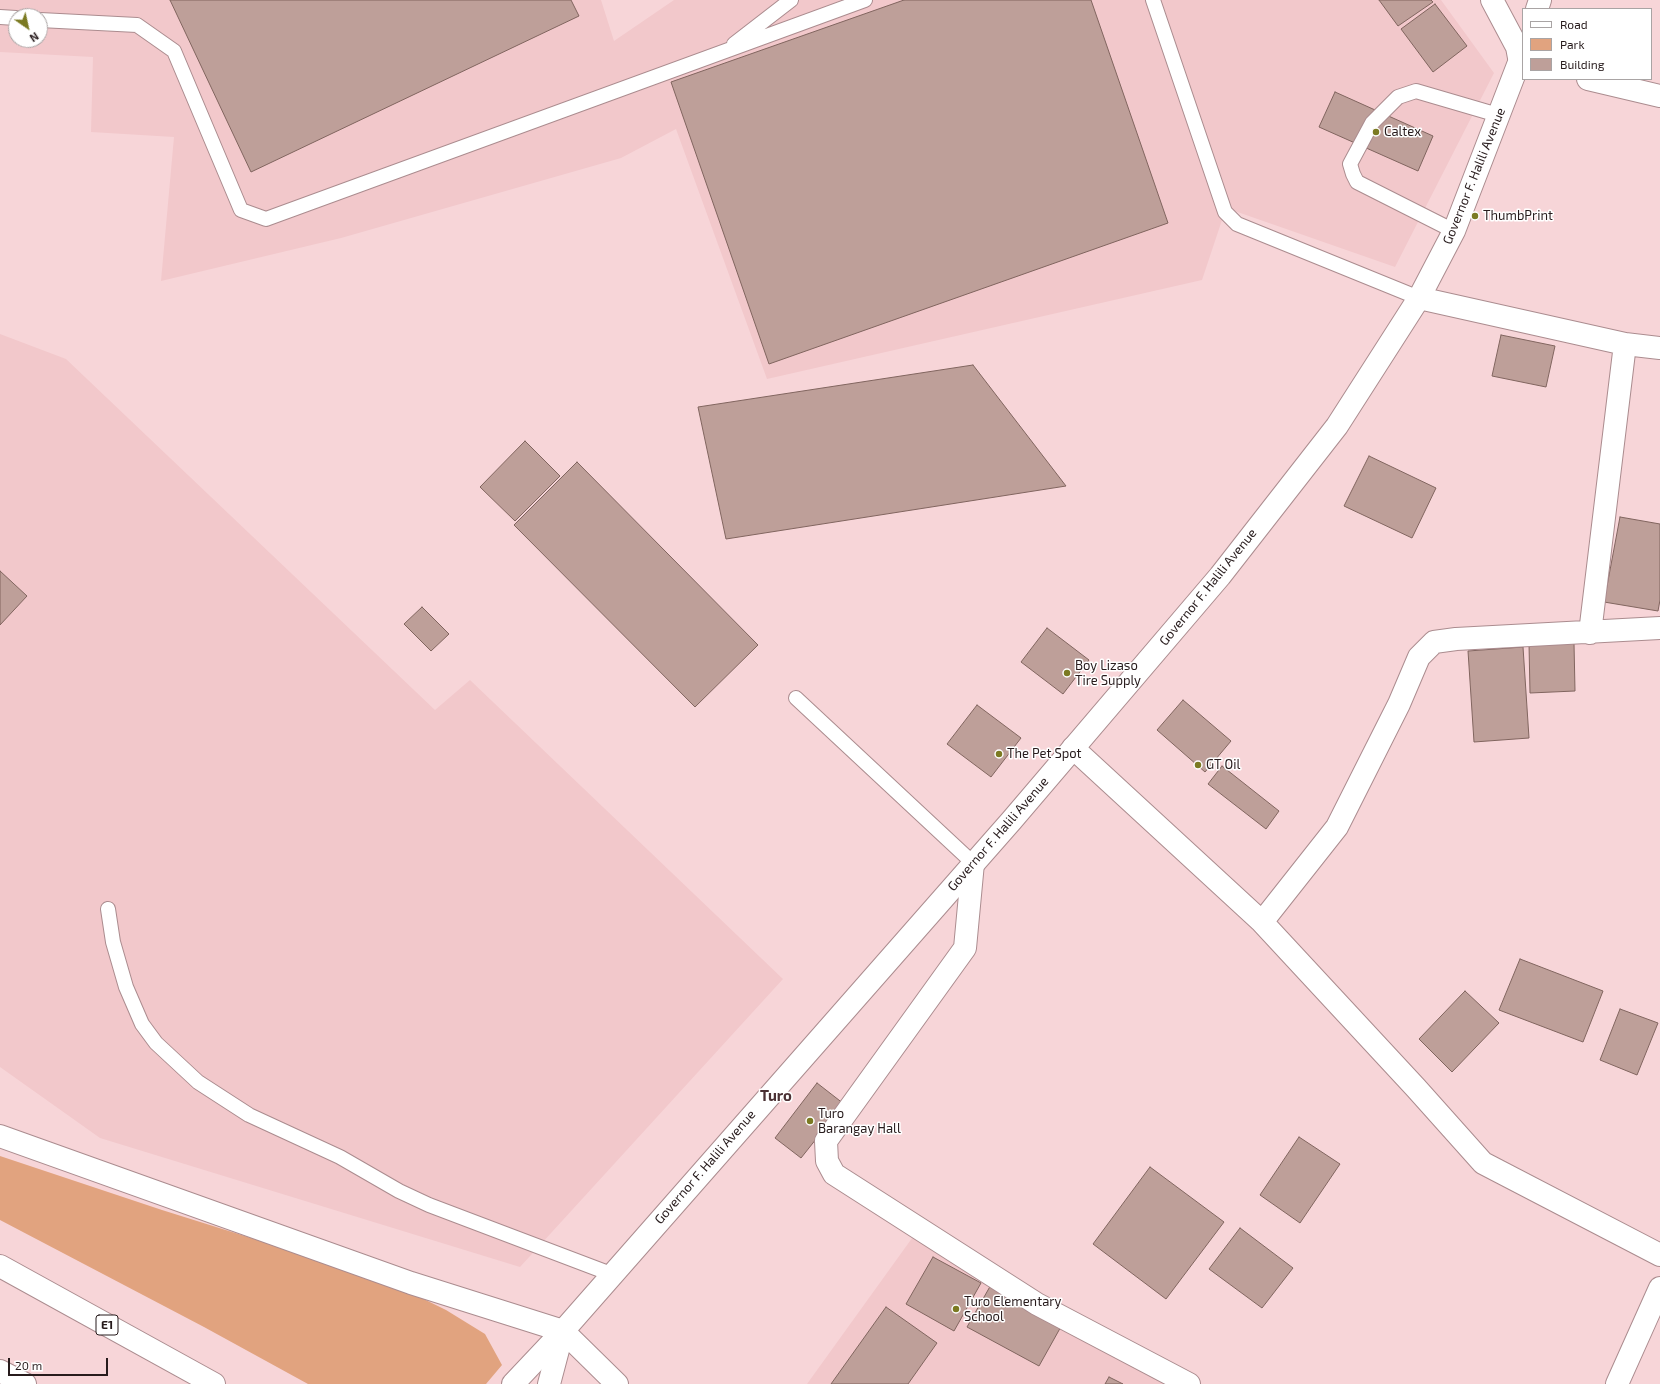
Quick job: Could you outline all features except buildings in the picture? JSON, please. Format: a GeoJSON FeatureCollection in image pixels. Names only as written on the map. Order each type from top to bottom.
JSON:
{"type":"FeatureCollection","features":[{"type":"Feature","properties":{"kind":"main road"},"geometry":{"type":"LineString","coordinates":[[1492,0],[1517,47],[1522,60]]}},
{"type":"Feature","properties":{"kind":"main road","name":"Governor F. Halili Avenue"},"geometry":{"type":"LineString","coordinates":[[513,1384],[563,1331],[611,1274],[1012,820],[1220,576],[1337,426],[1419,298],[1454,231],[1498,115],[1522,60]]}},
{"type":"Feature","properties":{"kind":"main road"},"geometry":{"type":"LineString","coordinates":[[1592,80],[1660,96]]}},
{"type":"Feature","properties":{"kind":"main road"},"geometry":{"type":"LineString","coordinates":[[1419,298],[1625,344],[1660,348]]}},
{"type":"Feature","properties":{"kind":"main road"},"geometry":{"type":"LineString","coordinates":[[1590,632],[1625,344]]}},
{"type":"Feature","properties":{"kind":"main road"},"geometry":{"type":"LineString","coordinates":[[1262,922],[1337,827],[1399,704],[1419,657],[1434,642],[1456,639],[1660,628]]}},
{"type":"Feature","properties":{"kind":"main road"},"geometry":{"type":"LineString","coordinates":[[1073,748],[1262,922],[1484,1163],[1660,1255]]}},
{"type":"Feature","properties":{"kind":"main road"},"geometry":{"type":"LineString","coordinates":[[974,863],[965,948],[826,1141],[827,1161],[834,1174],[1037,1304],[1190,1384]]}},
{"type":"Feature","properties":{"kind":"main road"},"geometry":{"type":"LineString","coordinates":[[0,1136],[411,1283],[563,1331],[617,1384]]}},
{"type":"Feature","properties":{"kind":"main road","name":"E1"},"geometry":{"type":"LineString","coordinates":[[0,1266],[214,1384]]}},
{"type":"Feature","properties":{"kind":"main road"},"geometry":{"type":"LineString","coordinates":[[1617,1384],[1660,1288]]}},
{"type":"Feature","properties":{"kind":"main road"},"geometry":{"type":"LineString","coordinates":[[549,1384],[563,1331]]}},
{"type":"Feature","properties":{"kind":"main road"},"geometry":{"type":"LineString","coordinates":[[0,1371],[25,1384]]}},
{"type":"Feature","properties":{"kind":"lane"},"geometry":{"type":"LineString","coordinates":[[722,52],[791,0]]}},
{"type":"Feature","properties":{"kind":"lane"},"geometry":{"type":"LineString","coordinates":[[48,20],[138,25],[174,51],[241,210],[266,219],[865,0]]}},
{"type":"Feature","properties":{"kind":"lane"},"geometry":{"type":"LineString","coordinates":[[1153,0],[1225,212],[1237,224],[1419,298]]}},
{"type":"Feature","properties":{"kind":"lane"},"geometry":{"type":"LineString","coordinates":[[1454,231],[1357,182],[1350,164],[1372,123],[1398,97],[1416,91],[1498,115]]}},
{"type":"Feature","properties":{"kind":"lane"},"geometry":{"type":"LineString","coordinates":[[796,698],[974,863]]}},
{"type":"Feature","properties":{"kind":"lane"},"geometry":{"type":"LineString","coordinates":[[108,909],[113,942],[126,987],[142,1024],[156,1043],[204,1086],[249,1115],[340,1157],[399,1191],[429,1205],[611,1274]]}},
{"type":"Feature","properties":{"kind":"shaded area"},"geometry":{"type":"Polygon","coordinates":[[[0,0],[601,0],[614,41],[674,0],[1441,0],[1494,73],[1395,267],[1226,208],[1202,280],[767,379],[676,129],[621,158],[341,238],[161,281],[174,137],[91,132],[93,57],[0,52],[0,0]]]}},
{"type":"Feature","properties":{"kind":"shaded area"},"geometry":{"type":"Polygon","coordinates":[[[0,334],[66,359],[435,710],[470,680],[783,979],[520,1267],[100,1138],[0,1067],[0,334]]]}},
{"type":"Feature","properties":{"kind":"shaded area","name":"Turo Elementary School"},"geometry":{"type":"Polygon","coordinates":[[[915,1234],[1189,1384],[807,1384],[915,1234]]]}},
{"type":"Feature","properties":{"kind":"green space"},"geometry":{"type":"Polygon","coordinates":[[[0,1156],[162,1210],[385,1280],[446,1310],[485,1334],[502,1365],[486,1384],[308,1384],[204,1327],[0,1220],[0,1156]]]}},
{"type":"Feature","properties":{"kind":"place","name":"Caltex"},"geometry":{"type":"Point","coordinates":[1376,132]}},
{"type":"Feature","properties":{"kind":"place","name":"ThumbPrint"},"geometry":{"type":"Point","coordinates":[1475,216]}},
{"type":"Feature","properties":{"kind":"place","name":"Boy Lizaso Tire Supply"},"geometry":{"type":"Point","coordinates":[1067,673]}},
{"type":"Feature","properties":{"kind":"place","name":"The Pet Spot"},"geometry":{"type":"Point","coordinates":[999,754]}},
{"type":"Feature","properties":{"kind":"place","name":"GT Oil"},"geometry":{"type":"Point","coordinates":[1198,765]}},
{"type":"Feature","properties":{"kind":"place","name":"Turo Barangay Hall"},"geometry":{"type":"Point","coordinates":[810,1121]}},
{"type":"Feature","properties":{"kind":"place","name":"Turo Elementary School"},"geometry":{"type":"Point","coordinates":[956,1309]}},
{"type":"Feature","properties":{"kind":"district","name":"Turo"},"geometry":{"type":"Point","coordinates":[776,1096]}}]}
